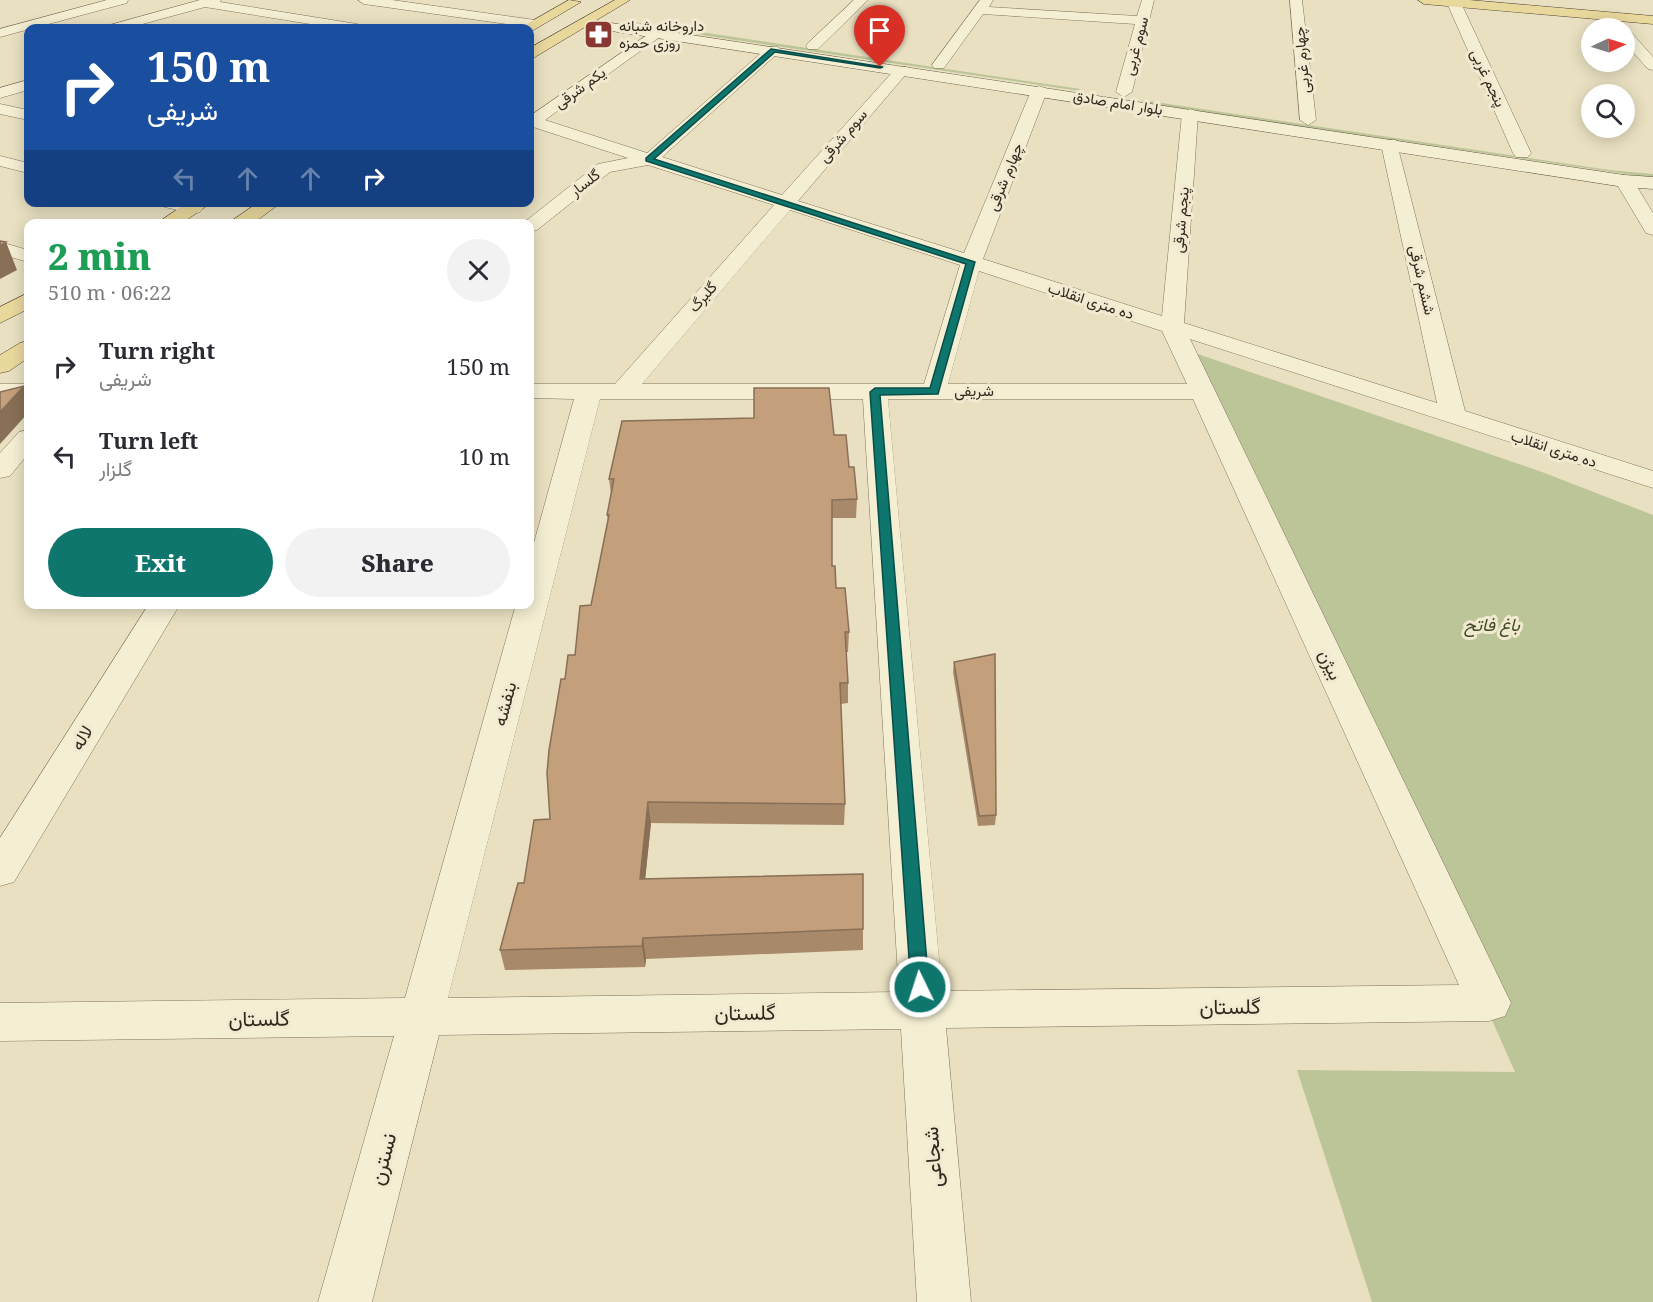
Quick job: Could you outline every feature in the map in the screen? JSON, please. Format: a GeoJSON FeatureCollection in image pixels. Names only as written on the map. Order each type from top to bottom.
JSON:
{"type":"FeatureCollection","features":[{"type":"Feature","properties":{"kind":"main road"},"geometry":{"type":"LineString","coordinates":[[534,24],[579,0]]}},
{"type":"Feature","properties":{"kind":"main road"},"geometry":{"type":"LineString","coordinates":[[534,52],[624,0]]}},
{"type":"Feature","properties":{"kind":"main road"},"geometry":{"type":"LineString","coordinates":[[1424,0],[1653,20]]}},
{"type":"Feature","properties":{"kind":"main road"},"geometry":{"type":"LineString","coordinates":[[1557,0],[1653,8]]}},
{"type":"Feature","properties":{"kind":"main road"},"geometry":{"type":"LineString","coordinates":[[174,219],[195,207]]}},
{"type":"Feature","properties":{"kind":"main road"},"geometry":{"type":"LineString","coordinates":[[245,219],[265,207]]}},
{"type":"Feature","properties":{"kind":"main road"},"geometry":{"type":"LineString","coordinates":[[0,316],[24,302]]}},
{"type":"Feature","properties":{"kind":"main road"},"geometry":{"type":"LineString","coordinates":[[0,366],[24,351]]}},
{"type":"Feature","properties":{"kind":"street"},"geometry":{"type":"LineString","coordinates":[[33,24],[122,0]]}},
{"type":"Feature","properties":{"kind":"street"},"geometry":{"type":"LineString","coordinates":[[364,0],[518,24]]}},
{"type":"Feature","properties":{"kind":"street"},"geometry":{"type":"LineString","coordinates":[[813,46],[862,0]]}},
{"type":"Feature","properties":{"kind":"street","name":"سوم غربی"},"geometry":{"type":"LineString","coordinates":[[1117,97],[1149,0]]}},
{"type":"Feature","properties":{"kind":"street","name":"چهارم غربی"},"geometry":{"type":"LineString","coordinates":[[1296,0],[1308,120]]}},
{"type":"Feature","properties":{"kind":"street"},"geometry":{"type":"LineString","coordinates":[[133,24],[210,2],[334,24]]}},
{"type":"Feature","properties":{"kind":"street"},"geometry":{"type":"LineString","coordinates":[[939,65],[984,3],[1143,20]]}},
{"type":"Feature","properties":{"kind":"street","name":"پنجم غربی"},"geometry":{"type":"LineString","coordinates":[[1454,3],[1522,153]]}},
{"type":"Feature","properties":{"kind":"street"},"geometry":{"type":"LineString","coordinates":[[532,7],[560,10]]}},
{"type":"Feature","properties":{"kind":"street","name":"بلوار امام صادق"},"geometry":{"type":"LineString","coordinates":[[599,14],[656,33],[1040,91],[1117,97],[1308,120],[1522,153],[1653,170]]}},
{"type":"Feature","properties":{"kind":"street","name":"بلوار امام صادق"},"geometry":{"type":"LineString","coordinates":[[584,23],[622,22],[813,46],[939,65],[1117,97],[1190,114],[1624,181],[1653,183]]}},
{"type":"Feature","properties":{"kind":"street"},"geometry":{"type":"LineString","coordinates":[[0,33],[24,27]]}},
{"type":"Feature","properties":{"kind":"street","name":"یکم شرقی"},"geometry":{"type":"LineString","coordinates":[[534,120],[656,33]]}},
{"type":"Feature","properties":{"kind":"street"},"geometry":{"type":"LineString","coordinates":[[0,38],[19,42]]}},
{"type":"Feature","properties":{"kind":"street"},"geometry":{"type":"LineString","coordinates":[[1635,46],[1653,66]]}},
{"type":"Feature","properties":{"kind":"street"},"geometry":{"type":"LineString","coordinates":[[649,160],[773,50]]}},
{"type":"Feature","properties":{"kind":"street","name":"سوم شرقی"},"geometry":{"type":"LineString","coordinates":[[784,203],[902,70]]}},
{"type":"Feature","properties":{"kind":"street"},"geometry":{"type":"LineString","coordinates":[[9,76],[24,79]]}},
{"type":"Feature","properties":{"kind":"street"},"geometry":{"type":"LineString","coordinates":[[0,93],[24,86]]}},
{"type":"Feature","properties":{"kind":"street","name":"چهارم شرقی"},"geometry":{"type":"LineString","coordinates":[[934,391],[971,262],[1040,91]]}},
{"type":"Feature","properties":{"kind":"street"},"geometry":{"type":"LineString","coordinates":[[0,109],[24,114]]}},
{"type":"Feature","properties":{"kind":"street","name":"پنجم شرقی"},"geometry":{"type":"LineString","coordinates":[[1172,327],[1190,114]]}},
{"type":"Feature","properties":{"kind":"street","name":"ده متری انقلاب"},"geometry":{"type":"LineString","coordinates":[[534,123],[1653,480]]}},
{"type":"Feature","properties":{"kind":"street","name":"ششم شرقی"},"geometry":{"type":"LineString","coordinates":[[1390,144],[1453,416]]}},
{"type":"Feature","properties":{"kind":"street","name":"گلسار"},"geometry":{"type":"LineString","coordinates":[[534,223],[604,168],[649,160]]}},
{"type":"Feature","properties":{"kind":"street"},"geometry":{"type":"LineString","coordinates":[[0,162],[24,167]]}},
{"type":"Feature","properties":{"kind":"street"},"geometry":{"type":"LineString","coordinates":[[1624,181],[1653,229]]}},
{"type":"Feature","properties":{"kind":"street","name":"گلبرگ"},"geometry":{"type":"LineString","coordinates":[[606,391],[784,203]]}},
{"type":"Feature","properties":{"kind":"street"},"geometry":{"type":"LineString","coordinates":[[0,248],[24,255]]}},
{"type":"Feature","properties":{"kind":"street","name":"بیژن"},"geometry":{"type":"LineString","coordinates":[[1172,327],[1489,1003]]}},
{"type":"Feature","properties":{"kind":"street"},"geometry":{"type":"LineString","coordinates":[[0,391],[24,391]]}},
{"type":"Feature","properties":{"kind":"street","name":"شریفی"},"geometry":{"type":"LineString","coordinates":[[534,391],[1202,392]]}},
{"type":"Feature","properties":{"kind":"street","name":"بنفشه"},"geometry":{"type":"LineString","coordinates":[[421,1017],[606,391]]}},
{"type":"Feature","properties":{"kind":"street","name":"شجاعی"},"geometry":{"type":"LineString","coordinates":[[875,392],[944,1302]]}},
{"type":"Feature","properties":{"kind":"street"},"geometry":{"type":"LineString","coordinates":[[0,470],[24,443]]}},
{"type":"Feature","properties":{"kind":"street","name":"لاله"},"geometry":{"type":"LineString","coordinates":[[0,871],[162,609]]}},
{"type":"Feature","properties":{"kind":"street","name":"گلستان"},"geometry":{"type":"LineString","coordinates":[[0,1022],[1489,1003]]}},
{"type":"Feature","properties":{"kind":"street","name":"نسترن"},"geometry":{"type":"LineString","coordinates":[[345,1302],[421,1017]]}},
{"type":"Feature","properties":{"kind":"green space"},"geometry":{"type":"Polygon","coordinates":[[[627,21],[1080,89],[1080,91],[621,23],[627,21]]]}},
{"type":"Feature","properties":{"kind":"green space"},"geometry":{"type":"Polygon","coordinates":[[[1142,100],[1609,170],[1653,174],[1653,178],[1142,103],[1142,100]]]}},
{"type":"Feature","properties":{"kind":"green space","name":"باغ فاتح"},"geometry":{"type":"Polygon","coordinates":[[[1195,353],[1542,472],[1653,515],[1653,1302],[1372,1302],[1297,1070],[1515,1072],[1195,353]]]}},
{"type":"Feature","properties":{"kind":"building"},"geometry":{"type":"Polygon","coordinates":[[[24,386],[0,412],[0,392],[24,386]]]}},
{"type":"Feature","properties":{"kind":"building"},"geometry":{"type":"Polygon","coordinates":[[[754,388],[829,388],[834,435],[846,435],[849,467],[854,467],[857,499],[832,500],[832,566],[835,566],[836,588],[845,588],[849,632],[845,632],[848,683],[840,683],[845,804],[648,802],[640,879],[863,874],[863,929],[643,938],[642,946],[500,950],[518,883],[524,883],[534,820],[550,819],[547,773],[561,679],[565,679],[568,655],[575,655],[580,606],[591,605],[609,515],[607,515],[614,479],[609,479],[622,421],[754,418],[754,388]]]}},
{"type":"Feature","properties":{"kind":"building"},"geometry":{"type":"Polygon","coordinates":[[[995,654],[996,815],[979,816],[954,662],[995,654]]]}},
{"type":"Feature","properties":{"kind":"place","name":"داروخانه شبانه روزی حمزه"},"geometry":{"type":"Point","coordinates":[598,35]}},
{"type":"Feature","properties":{"kind":"route"},"geometry":{"type":"LineString","coordinates":[[880,67],[773,50],[649,160],[971,262],[934,391],[875,392],[920,987]]}}]}
